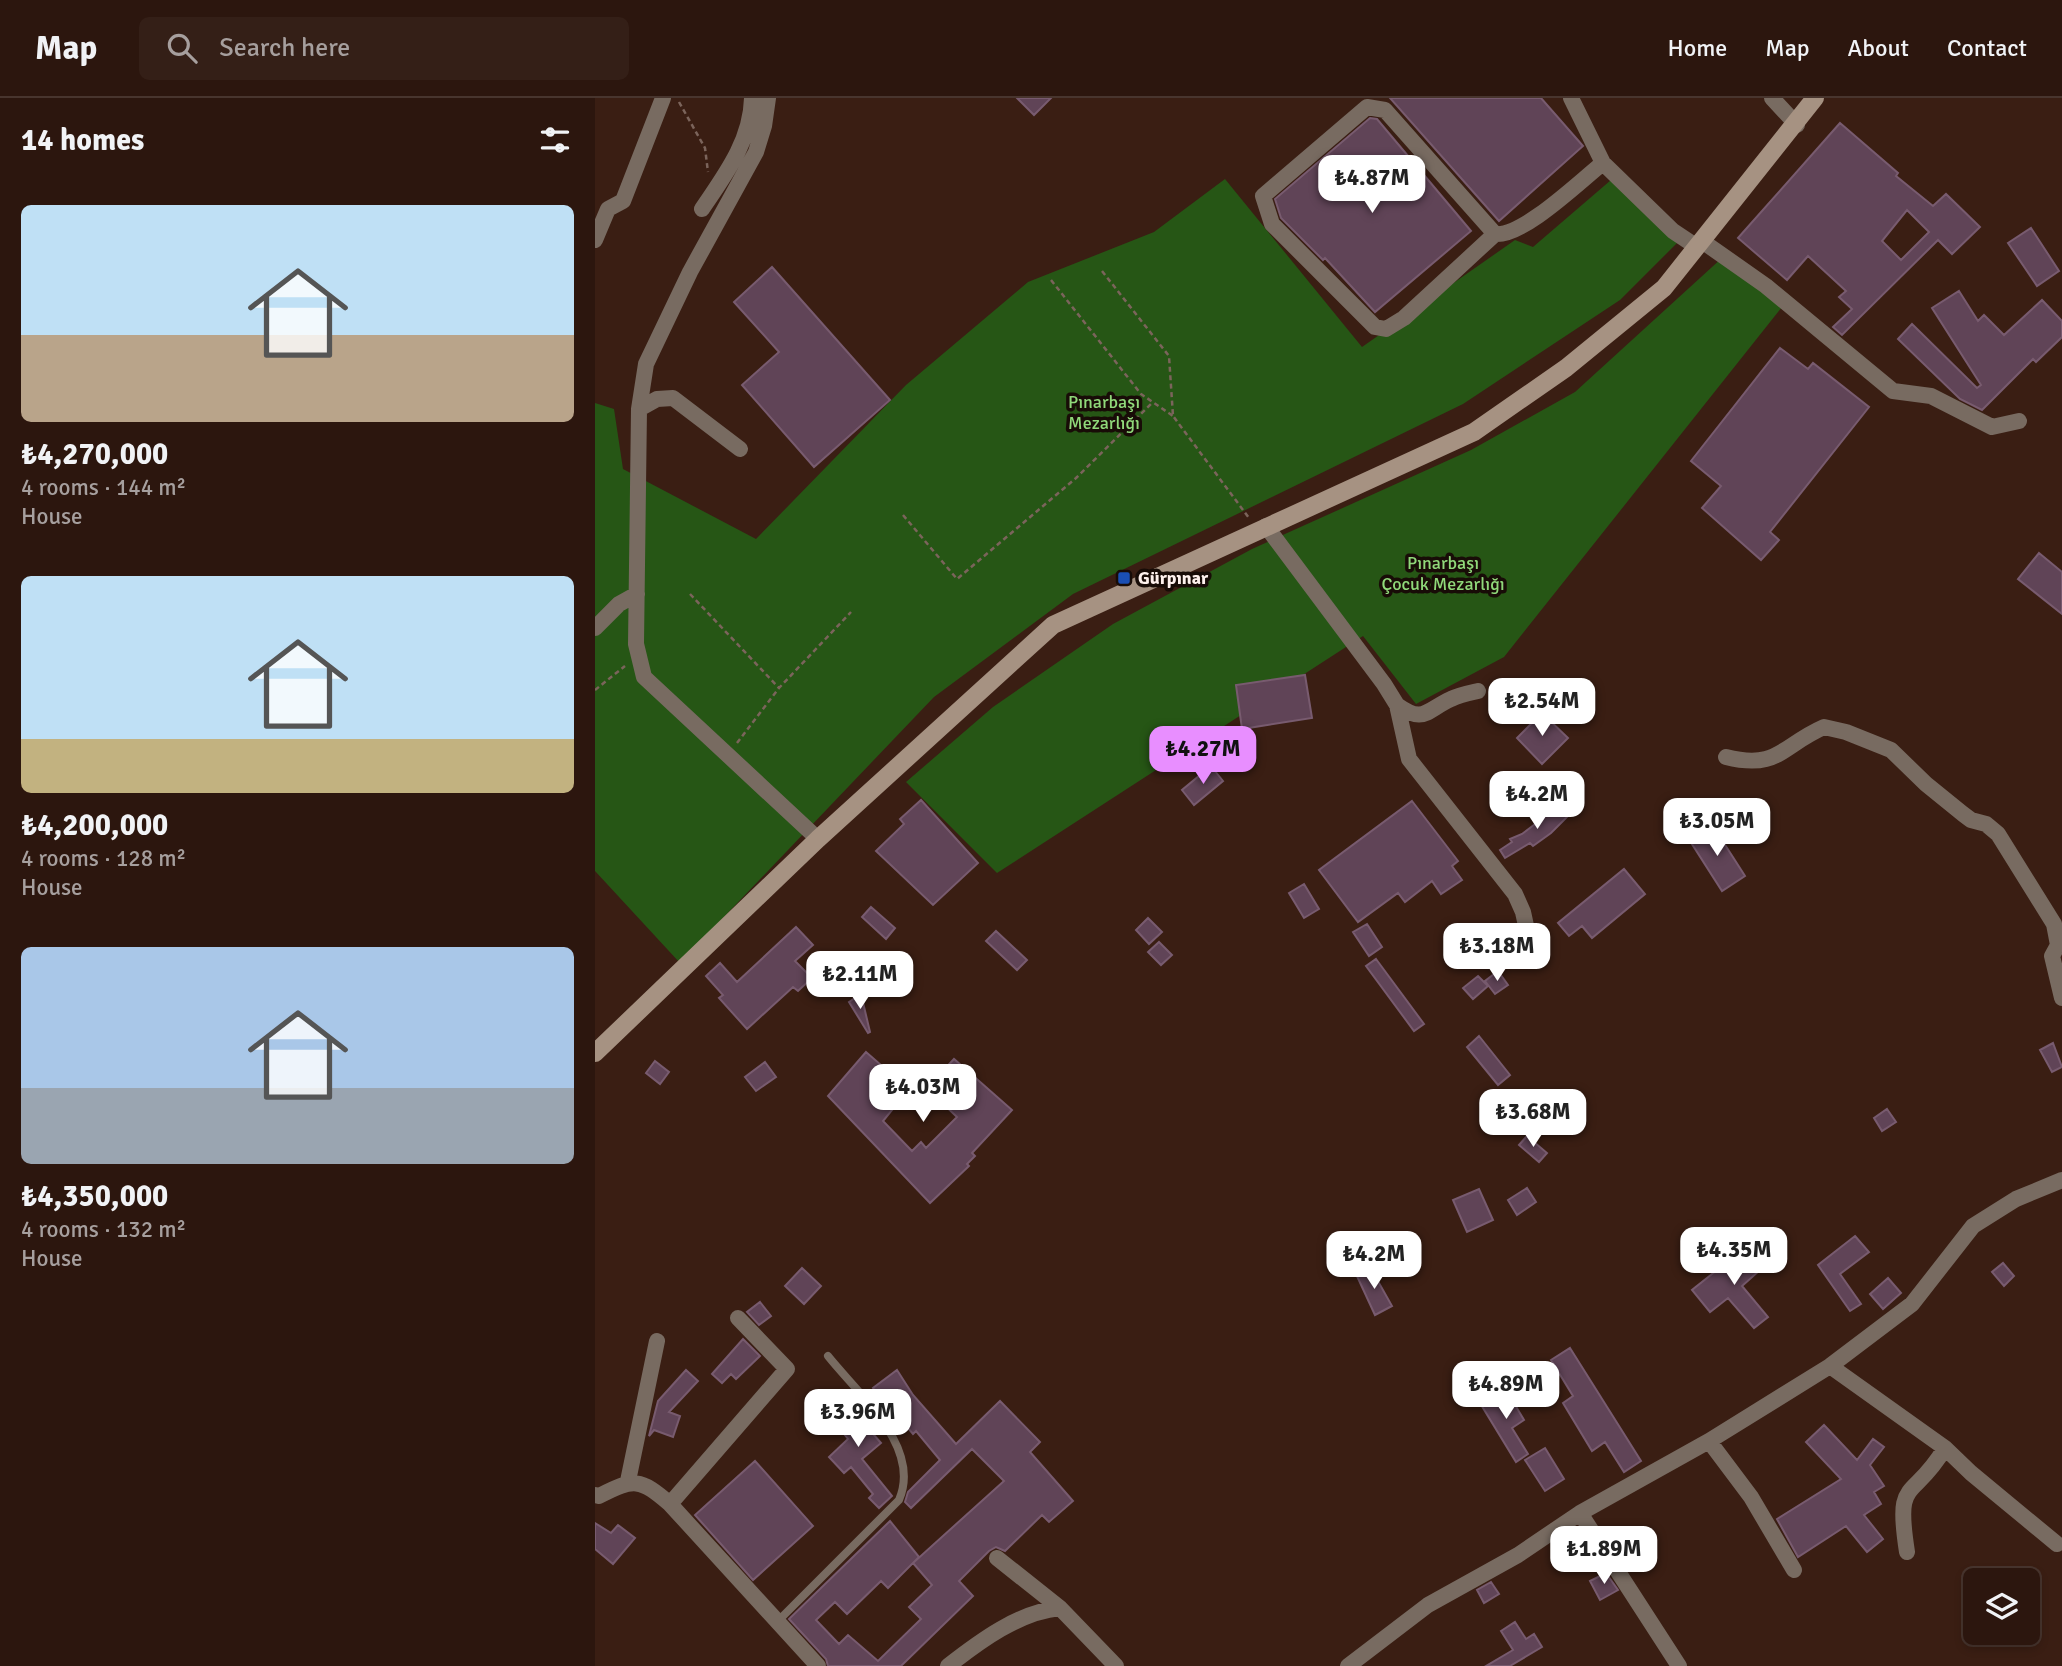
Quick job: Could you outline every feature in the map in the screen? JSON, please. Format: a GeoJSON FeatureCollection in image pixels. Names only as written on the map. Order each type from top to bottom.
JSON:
{"type":"FeatureCollection","features":[{"type":"Feature","properties":{"kind":"main road"},"geometry":{"type":"LineString","coordinates":[[595,1053],[818,839],[1053,625],[1261,527],[1474,432],[1566,368],[1664,288],[1797,125],[1815,98]]}},
{"type":"Feature","properties":{"kind":"street"},"geometry":{"type":"LineString","coordinates":[[595,240],[608,209],[623,201],[663,98]]}},
{"type":"Feature","properties":{"kind":"street"},"geometry":{"type":"LineString","coordinates":[[702,209],[733,162],[750,123],[752,98]]}},
{"type":"Feature","properties":{"kind":"street"},"geometry":{"type":"LineString","coordinates":[[768,98],[764,126],[756,152],[689,272],[646,364],[639,409],[639,655],[644,677],[818,839]]}},
{"type":"Feature","properties":{"kind":"street"},"geometry":{"type":"LineString","coordinates":[[1571,98],[1603,163],[1673,232],[1700,244],[1766,286],[1893,391],[1931,396],[1992,427],[2019,421]]}},
{"type":"Feature","properties":{"kind":"street"},"geometry":{"type":"LineString","coordinates":[[1772,98],[1797,125]]}},
{"type":"Feature","properties":{"kind":"street"},"geometry":{"type":"LineString","coordinates":[[1495,234],[1404,318],[1386,329],[1375,327],[1272,224],[1263,196],[1367,107],[1385,110],[1495,234],[1504,235],[1545,210],[1603,163]]}},
{"type":"Feature","properties":{"kind":"street"},"geometry":{"type":"LineString","coordinates":[[639,409],[657,398],[673,398],[740,449]]}},
{"type":"Feature","properties":{"kind":"street"},"geometry":{"type":"LineString","coordinates":[[1261,527],[1328,606],[1397,705],[1412,716],[1424,715],[1452,699],[1478,691]]}},
{"type":"Feature","properties":{"kind":"street"},"geometry":{"type":"LineString","coordinates":[[595,628],[619,604],[637,594]]}},
{"type":"Feature","properties":{"kind":"street"},"geometry":{"type":"LineString","coordinates":[[1397,705],[1401,736],[1409,759],[1514,894],[1523,912],[1530,944]]}},
{"type":"Feature","properties":{"kind":"street"},"geometry":{"type":"LineString","coordinates":[[1726,757],[1752,763],[1770,759],[1824,727],[1846,732],[1891,750],[1926,785],[1971,820],[1986,824],[1997,834],[2054,925],[2060,944],[2052,956],[2062,998]]}},
{"type":"Feature","properties":{"kind":"street"},"geometry":{"type":"LineString","coordinates":[[1348,1666],[1429,1605],[1518,1555],[1580,1513],[1709,1441],[1830,1366],[1912,1304],[1973,1226],[2016,1199],[2062,1180]]}},
{"type":"Feature","properties":{"kind":"street"},"geometry":{"type":"LineString","coordinates":[[670,1504],[787,1369],[738,1318]]}},
{"type":"Feature","properties":{"kind":"street"},"geometry":{"type":"LineString","coordinates":[[628,1481],[657,1341]]}},
{"type":"Feature","properties":{"kind":"street"},"geometry":{"type":"LineString","coordinates":[[1830,1366],[1945,1448],[2057,1544]]}},
{"type":"Feature","properties":{"kind":"street"},"geometry":{"type":"LineString","coordinates":[[1709,1441],[1751,1497],[1794,1570]]}},
{"type":"Feature","properties":{"kind":"street"},"geometry":{"type":"LineString","coordinates":[[1907,1552],[1901,1512],[1904,1495],[1935,1465],[1945,1448]]}},
{"type":"Feature","properties":{"kind":"street"},"geometry":{"type":"LineString","coordinates":[[595,1495],[599,1496],[628,1481],[648,1486],[670,1504],[818,1666]]}},
{"type":"Feature","properties":{"kind":"street"},"geometry":{"type":"LineString","coordinates":[[1580,1513],[1679,1666]]}},
{"type":"Feature","properties":{"kind":"street"},"geometry":{"type":"LineString","coordinates":[[997,1558],[1060,1608],[1117,1666]]}},
{"type":"Feature","properties":{"kind":"street"},"geometry":{"type":"LineString","coordinates":[[948,1666],[1020,1619],[1043,1610],[1060,1608]]}},
{"type":"Feature","properties":{"kind":"lane"},"geometry":{"type":"LineString","coordinates":[[778,1621],[899,1500],[905,1482],[905,1463],[895,1440],[828,1356]]}},
{"type":"Feature","properties":{"kind":"path"},"geometry":{"type":"LineString","coordinates":[[676,98],[705,148],[708,174]]}},
{"type":"Feature","properties":{"kind":"path"},"geometry":{"type":"LineString","coordinates":[[1102,271],[1169,356],[1173,416]]}},
{"type":"Feature","properties":{"kind":"path"},"geometry":{"type":"LineString","coordinates":[[1051,279],[1141,394],[1173,416],[1261,527]]}},
{"type":"Feature","properties":{"kind":"path"},"geometry":{"type":"LineString","coordinates":[[903,515],[957,579],[1076,478],[1153,402]]}},
{"type":"Feature","properties":{"kind":"path"},"geometry":{"type":"LineString","coordinates":[[690,594],[779,688]]}},
{"type":"Feature","properties":{"kind":"path"},"geometry":{"type":"LineString","coordinates":[[728,754],[779,688],[851,612]]}},
{"type":"Feature","properties":{"kind":"path"},"geometry":{"type":"LineString","coordinates":[[595,690],[639,655]]}},
{"type":"Feature","properties":{"kind":"green space","name":"Pınarbaşı Mezarlığı"},"geometry":{"type":"Polygon","coordinates":[[[1225,179],[1362,347],[1515,240],[1533,247],[1611,180],[1677,243],[1620,300],[1463,404],[1073,594],[934,697],[680,963],[595,871],[595,403],[614,409],[623,469],[756,539],[906,385],[1028,282],[1154,232],[1225,179]]]}},
{"type":"Feature","properties":{"kind":"green space","name":"Pınarbaşı Çocuk Mezarlığı"},"geometry":{"type":"Polygon","coordinates":[[[1723,257],[1782,307],[1504,657],[1416,704],[1363,636],[997,873],[906,782],[993,707],[1113,624],[1252,549],[1471,450],[1575,392],[1723,257]]]}},
{"type":"Feature","properties":{"kind":"building"},"geometry":{"type":"Polygon","coordinates":[[[1017,98],[1051,98],[1034,115],[1017,98]]]}},
{"type":"Feature","properties":{"kind":"building"},"geometry":{"type":"Polygon","coordinates":[[[1390,98],[1541,98],[1583,146],[1499,221],[1390,98]]]}},
{"type":"Feature","properties":{"kind":"building"},"geometry":{"type":"Polygon","coordinates":[[[1370,118],[1377,119],[1471,231],[1375,312],[1325,258],[1323,260],[1281,218],[1275,199],[1370,118]]]}},
{"type":"Feature","properties":{"kind":"building"},"geometry":{"type":"Polygon","coordinates":[[[1840,123],[1898,173],[1896,176],[1933,206],[1946,194],[1980,227],[1952,254],[1938,240],[1842,335],[1833,327],[1852,309],[1839,297],[1846,291],[1808,256],[1787,280],[1738,238],[1840,123]],[[1907,210],[1882,241],[1901,260],[1929,232],[1907,210]]]}},
{"type":"Feature","properties":{"kind":"building"},"geometry":{"type":"Polygon","coordinates":[[[2031,228],[2059,271],[2037,286],[2008,243],[2031,228]]]}},
{"type":"Feature","properties":{"kind":"building"},"geometry":{"type":"Polygon","coordinates":[[[772,267],[890,400],[814,467],[742,385],[779,352],[734,302],[772,267]]]}},
{"type":"Feature","properties":{"kind":"building"},"geometry":{"type":"Polygon","coordinates":[[[1959,291],[1978,321],[1984,315],[2004,335],[2042,300],[2062,321],[2062,337],[2036,362],[2033,359],[1982,410],[1960,399],[1898,339],[1912,324],[1977,388],[1981,385],[1932,308],[1959,291]]]}},
{"type":"Feature","properties":{"kind":"building"},"geometry":{"type":"Polygon","coordinates":[[[1780,348],[1808,369],[1813,363],[1869,407],[1770,532],[1779,540],[1761,560],[1702,508],[1721,486],[1691,461],[1780,348]]]}},
{"type":"Feature","properties":{"kind":"building"},"geometry":{"type":"Polygon","coordinates":[[[2039,553],[2062,572],[2062,614],[2018,579],[2039,553]]]}},
{"type":"Feature","properties":{"kind":"building"},"geometry":{"type":"Polygon","coordinates":[[[1305,675],[1312,718],[1242,729],[1236,685],[1305,675]]]}},
{"type":"Feature","properties":{"kind":"building"},"geometry":{"type":"Polygon","coordinates":[[[1542,713],[1568,738],[1542,764],[1517,738],[1542,713]]]}},
{"type":"Feature","properties":{"kind":"building"},"geometry":{"type":"Polygon","coordinates":[[[1211,766],[1223,781],[1194,805],[1182,790],[1211,766]]]}},
{"type":"Feature","properties":{"kind":"building"},"geometry":{"type":"Polygon","coordinates":[[[921,800],[978,863],[933,905],[876,851],[904,824],[900,819],[921,800]]]}},
{"type":"Feature","properties":{"kind":"building"},"geometry":{"type":"Polygon","coordinates":[[[1412,801],[1458,861],[1452,866],[1462,880],[1441,894],[1432,881],[1405,902],[1398,893],[1358,922],[1319,870],[1412,801]]]}},
{"type":"Feature","properties":{"kind":"building"},"geometry":{"type":"Polygon","coordinates":[[[1561,804],[1570,814],[1551,833],[1533,846],[1530,843],[1505,858],[1500,850],[1512,842],[1510,839],[1522,834],[1561,804]]]}},
{"type":"Feature","properties":{"kind":"building"},"geometry":{"type":"Polygon","coordinates":[[[1713,826],[1745,876],[1722,891],[1690,841],[1713,826]]]}},
{"type":"Feature","properties":{"kind":"building"},"geometry":{"type":"Polygon","coordinates":[[[1624,869],[1645,894],[1592,938],[1582,926],[1569,936],[1558,923],[1624,869]]]}},
{"type":"Feature","properties":{"kind":"building"},"geometry":{"type":"Polygon","coordinates":[[[1304,884],[1319,909],[1304,918],[1289,893],[1304,884]]]}},
{"type":"Feature","properties":{"kind":"building"},"geometry":{"type":"Polygon","coordinates":[[[871,907],[895,928],[886,939],[862,917],[871,907]]]}},
{"type":"Feature","properties":{"kind":"building"},"geometry":{"type":"Polygon","coordinates":[[[1148,918],[1162,932],[1149,944],[1136,930],[1148,918]]]}},
{"type":"Feature","properties":{"kind":"building"},"geometry":{"type":"Polygon","coordinates":[[[1367,924],[1382,947],[1369,956],[1353,932],[1367,924]]]}},
{"type":"Feature","properties":{"kind":"building"},"geometry":{"type":"Polygon","coordinates":[[[796,927],[813,945],[795,961],[812,978],[798,991],[793,987],[747,1029],[719,998],[723,995],[706,976],[720,963],[737,982],[796,927]]]}},
{"type":"Feature","properties":{"kind":"building"},"geometry":{"type":"Polygon","coordinates":[[[996,931],[1027,960],[1017,970],[986,941],[996,931]]]}},
{"type":"Feature","properties":{"kind":"building"},"geometry":{"type":"Polygon","coordinates":[[[1159,942],[1172,955],[1161,965],[1148,952],[1159,942]]]}},
{"type":"Feature","properties":{"kind":"building"},"geometry":{"type":"Polygon","coordinates":[[[1376,959],[1424,1024],[1414,1031],[1366,966],[1376,959]]]}},
{"type":"Feature","properties":{"kind":"building"},"geometry":{"type":"Polygon","coordinates":[[[1498,971],[1508,985],[1495,994],[1485,981],[1498,971]]]}},
{"type":"Feature","properties":{"kind":"building"},"geometry":{"type":"Polygon","coordinates":[[[1478,976],[1488,986],[1473,999],[1463,988],[1478,976]]]}},
{"type":"Feature","properties":{"kind":"building"},"geometry":{"type":"Polygon","coordinates":[[[861,994],[870,1032],[868,1033],[849,1002],[861,994]]]}},
{"type":"Feature","properties":{"kind":"building"},"geometry":{"type":"Polygon","coordinates":[[[1479,1036],[1510,1075],[1498,1085],[1467,1047],[1479,1036]]]}},
{"type":"Feature","properties":{"kind":"building"},"geometry":{"type":"Polygon","coordinates":[[[2053,1043],[2062,1067],[2052,1072],[2040,1050],[2053,1043]]]}},
{"type":"Feature","properties":{"kind":"building"},"geometry":{"type":"Polygon","coordinates":[[[866,1052],[881,1065],[872,1076],[901,1099],[883,1121],[912,1151],[921,1142],[926,1148],[957,1117],[937,1098],[950,1084],[940,1074],[954,1059],[1012,1110],[972,1153],[975,1156],[967,1164],[969,1166],[930,1203],[828,1096],[866,1052]]]}},
{"type":"Feature","properties":{"kind":"building"},"geometry":{"type":"Polygon","coordinates":[[[655,1061],[669,1072],[660,1084],[646,1073],[655,1061]]]}},
{"type":"Feature","properties":{"kind":"building"},"geometry":{"type":"Polygon","coordinates":[[[765,1062],[776,1077],[756,1091],[745,1077],[765,1062]]]}},
{"type":"Feature","properties":{"kind":"building"},"geometry":{"type":"Polygon","coordinates":[[[1887,1109],[1896,1122],[1882,1131],[1874,1118],[1887,1109]]]}},
{"type":"Feature","properties":{"kind":"building"},"geometry":{"type":"Polygon","coordinates":[[[1527,1136],[1547,1153],[1539,1162],[1519,1145],[1527,1136]]]}},
{"type":"Feature","properties":{"kind":"building"},"geometry":{"type":"Polygon","coordinates":[[[1527,1188],[1536,1202],[1517,1215],[1508,1200],[1527,1188]]]}},
{"type":"Feature","properties":{"kind":"building"},"geometry":{"type":"Polygon","coordinates":[[[1479,1189],[1493,1220],[1467,1232],[1453,1200],[1479,1189]]]}},
{"type":"Feature","properties":{"kind":"building"},"geometry":{"type":"Polygon","coordinates":[[[1855,1236],[1869,1252],[1840,1274],[1861,1304],[1850,1311],[1818,1265],[1855,1236]]]}},
{"type":"Feature","properties":{"kind":"building"},"geometry":{"type":"Polygon","coordinates":[[[1758,1249],[1769,1262],[1742,1286],[1768,1317],[1754,1328],[1728,1298],[1710,1312],[1692,1290],[1737,1254],[1743,1262],[1758,1249]]]}},
{"type":"Feature","properties":{"kind":"building"},"geometry":{"type":"Polygon","coordinates":[[[2003,1263],[2014,1276],[2004,1286],[1992,1272],[2003,1263]]]}},
{"type":"Feature","properties":{"kind":"building"},"geometry":{"type":"Polygon","coordinates":[[[1370,1267],[1392,1306],[1375,1315],[1356,1274],[1370,1267]]]}},
{"type":"Feature","properties":{"kind":"building"},"geometry":{"type":"Polygon","coordinates":[[[802,1268],[821,1286],[804,1304],[785,1286],[802,1268]]]}},
{"type":"Feature","properties":{"kind":"building"},"geometry":{"type":"Polygon","coordinates":[[[1888,1278],[1901,1293],[1883,1309],[1870,1294],[1888,1278]]]}},
{"type":"Feature","properties":{"kind":"building"},"geometry":{"type":"Polygon","coordinates":[[[760,1302],[771,1316],[759,1325],[747,1312],[760,1302]]]}},
{"type":"Feature","properties":{"kind":"building"},"geometry":{"type":"Polygon","coordinates":[[[743,1339],[760,1356],[736,1379],[731,1374],[722,1383],[712,1374],[743,1339]]]}},
{"type":"Feature","properties":{"kind":"building"},"geometry":{"type":"Polygon","coordinates":[[[1570,1348],[1641,1461],[1624,1472],[1605,1442],[1592,1451],[1563,1403],[1573,1396],[1551,1360],[1570,1348]]]}},
{"type":"Feature","properties":{"kind":"building"},"geometry":{"type":"Polygon","coordinates":[[[686,1370],[698,1381],[669,1412],[680,1416],[673,1437],[654,1430],[649,1436],[658,1401],[686,1370]]]}},
{"type":"Feature","properties":{"kind":"building"},"geometry":{"type":"Polygon","coordinates":[[[897,1370],[913,1395],[956,1444],[1000,1401],[1040,1442],[1030,1452],[1073,1501],[1049,1522],[1042,1515],[1005,1551],[996,1547],[989,1551],[959,1581],[973,1596],[901,1666],[828,1666],[826,1659],[789,1619],[890,1521],[919,1557],[913,1563],[1004,1481],[972,1449],[911,1508],[905,1502],[908,1492],[940,1460],[916,1431],[913,1434],[892,1409],[890,1411],[873,1388],[897,1370]],[[913,1563],[888,1588],[881,1581],[847,1614],[835,1602],[816,1620],[839,1644],[848,1635],[878,1661],[921,1619],[909,1607],[932,1585],[913,1563]]]}},
{"type":"Feature","properties":{"kind":"building"},"geometry":{"type":"Polygon","coordinates":[[[1505,1388],[1524,1420],[1512,1428],[1528,1454],[1516,1462],[1480,1403],[1505,1388]]]}},
{"type":"Feature","properties":{"kind":"building"},"geometry":{"type":"Polygon","coordinates":[[[850,1397],[864,1414],[859,1418],[881,1443],[862,1459],[892,1496],[879,1508],[869,1498],[873,1494],[851,1467],[844,1473],[829,1457],[848,1439],[829,1415],[850,1397]]]}},
{"type":"Feature","properties":{"kind":"building"},"geometry":{"type":"Polygon","coordinates":[[[1824,1425],[1857,1460],[1873,1439],[1884,1447],[1870,1465],[1884,1486],[1874,1492],[1881,1504],[1864,1515],[1883,1539],[1867,1552],[1846,1526],[1798,1557],[1777,1519],[1841,1479],[1806,1442],[1824,1425]]]}},
{"type":"Feature","properties":{"kind":"building"},"geometry":{"type":"Polygon","coordinates":[[[1545,1448],[1564,1479],[1545,1491],[1525,1460],[1545,1448]]]}},
{"type":"Feature","properties":{"kind":"building"},"geometry":{"type":"Polygon","coordinates":[[[755,1461],[813,1526],[753,1580],[695,1515],[755,1461]]]}},
{"type":"Feature","properties":{"kind":"building"},"geometry":{"type":"Polygon","coordinates":[[[595,1523],[611,1533],[618,1525],[635,1538],[613,1564],[595,1549],[595,1523]]]}},
{"type":"Feature","properties":{"kind":"building"},"geometry":{"type":"Polygon","coordinates":[[[1573,1535],[1585,1554],[1571,1563],[1559,1544],[1573,1535]]]}},
{"type":"Feature","properties":{"kind":"building"},"geometry":{"type":"Polygon","coordinates":[[[1606,1573],[1618,1590],[1600,1600],[1590,1581],[1606,1573]]]}},
{"type":"Feature","properties":{"kind":"building"},"geometry":{"type":"Polygon","coordinates":[[[1491,1582],[1499,1594],[1484,1603],[1477,1590],[1491,1582]]]}},
{"type":"Feature","properties":{"kind":"building"},"geometry":{"type":"Polygon","coordinates":[[[1515,1622],[1526,1639],[1534,1634],[1542,1647],[1510,1666],[1486,1666],[1513,1650],[1501,1631],[1515,1622]]]}},
{"type":"Feature","properties":{"kind":"place","name":"Gürpınar"},"geometry":{"type":"Point","coordinates":[1124,578]}}]}
